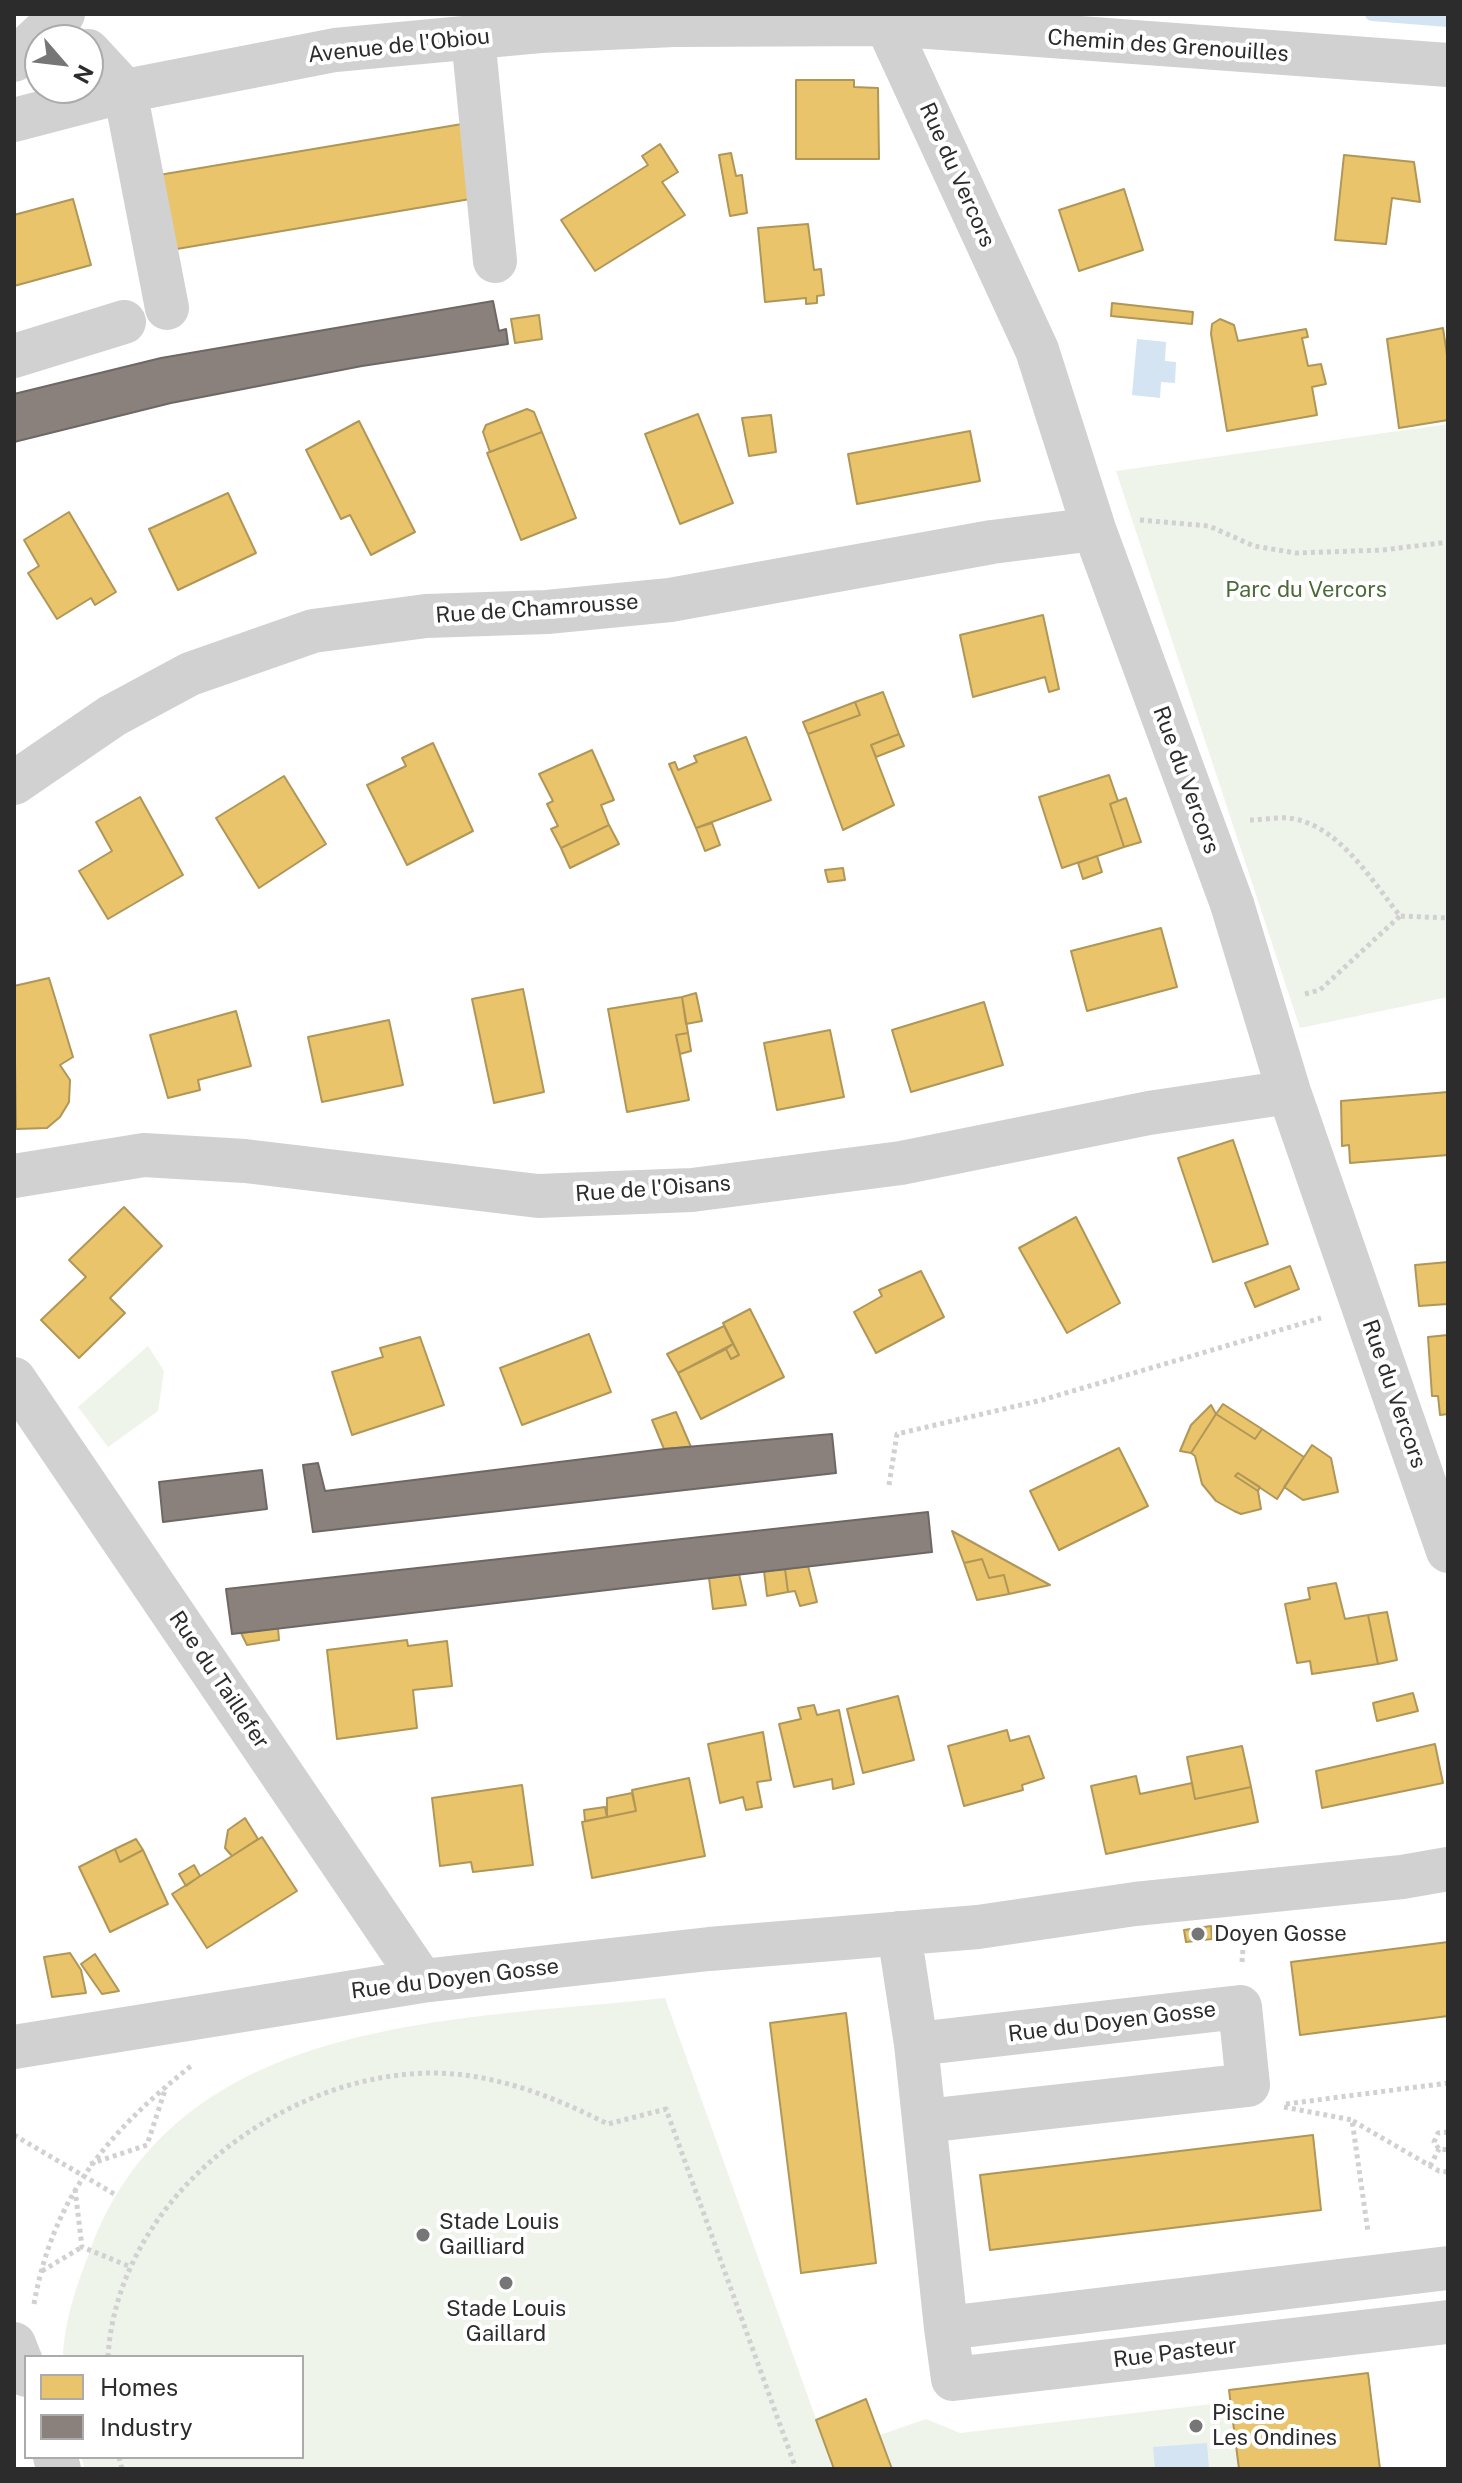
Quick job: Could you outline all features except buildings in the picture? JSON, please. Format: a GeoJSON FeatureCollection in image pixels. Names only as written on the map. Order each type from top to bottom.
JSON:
{"type":"FeatureCollection","features":[{"type":"Feature","properties":{"kind":"street","name":"Avenue de l'Obiou"},"geometry":{"type":"LineString","coordinates":[[28,116],[125,91],[335,50],[687,20],[885,19]]}},
{"type":"Feature","properties":{"kind":"street","name":"Chemin des Grenouilles"},"geometry":{"type":"LineString","coordinates":[[885,19],[1448,65]]}},
{"type":"Feature","properties":{"kind":"street","name":"Rue du Vercors"},"geometry":{"type":"LineString","coordinates":[[885,19],[1037,350],[1097,535],[1206,834],[1289,1092],[1448,1551]]}},
{"type":"Feature","properties":{"kind":"street"},"geometry":{"type":"LineString","coordinates":[[14,60],[64,21]]}},
{"type":"Feature","properties":{"kind":"street"},"geometry":{"type":"LineString","coordinates":[[473,37],[495,261]]}},
{"type":"Feature","properties":{"kind":"street"},"geometry":{"type":"LineString","coordinates":[[104,68],[125,91],[167,308]]}},
{"type":"Feature","properties":{"kind":"street"},"geometry":{"type":"LineString","coordinates":[[14,79],[28,116]]}},
{"type":"Feature","properties":{"kind":"street"},"geometry":{"type":"LineString","coordinates":[[14,356],[124,322]]}},
{"type":"Feature","properties":{"kind":"street","name":"Rue de Chamrousse"},"geometry":{"type":"LineString","coordinates":[[14,783],[112,716],[190,674],[313,631],[426,616],[547,612],[670,600],[992,542],[1097,535]]}},
{"type":"Feature","properties":{"kind":"street","name":"Rue de l'Oisans"},"geometry":{"type":"LineString","coordinates":[[14,1176],[144,1155],[245,1161],[538,1196],[692,1190],[901,1163],[1149,1113],[1289,1092]]}},
{"type":"Feature","properties":{"kind":"street","name":"Rue du Taillefer"},"geometry":{"type":"LineString","coordinates":[[14,1379],[422,1981]]}},
{"type":"Feature","properties":{"kind":"street","name":"Rue du Doyen Gosse"},"geometry":{"type":"LineString","coordinates":[[14,2047],[422,1981],[709,1949],[978,1927],[1247,1891],[1402,1877],[1448,1869]]}},
{"type":"Feature","properties":{"kind":"street"},"geometry":{"type":"LineString","coordinates":[[899,1933],[916,2044],[946,2328],[1448,2268]]}},
{"type":"Feature","properties":{"kind":"street","name":"Rue du Doyen Gosse"},"geometry":{"type":"LineString","coordinates":[[916,2044],[1240,2007],[1248,2085],[925,2121]]}},
{"type":"Feature","properties":{"kind":"street","name":"Rue Pasteur"},"geometry":{"type":"LineString","coordinates":[[946,2328],[953,2379],[1448,2322]]}},
{"type":"Feature","properties":{"kind":"street"},"geometry":{"type":"LineString","coordinates":[[23,2328],[25,2355]]}},
{"type":"Feature","properties":{"kind":"path"},"geometry":{"type":"LineString","coordinates":[[1097,535],[1125,530],[1132,519],[1209,526],[1254,546],[1296,553],[1383,550],[1448,542]]}},
{"type":"Feature","properties":{"kind":"path"},"geometry":{"type":"LineString","coordinates":[[1206,834],[1247,821],[1289,818],[1310,825],[1343,846],[1400,916]]}},
{"type":"Feature","properties":{"kind":"path"},"geometry":{"type":"LineString","coordinates":[[1262,1008],[1320,990],[1400,916],[1448,918]]}},
{"type":"Feature","properties":{"kind":"path"},"geometry":{"type":"LineString","coordinates":[[889,1485],[897,1434],[1042,1400],[1364,1306]]}},
{"type":"Feature","properties":{"kind":"path"},"geometry":{"type":"LineString","coordinates":[[1240,2007],[1247,1891]]}},
{"type":"Feature","properties":{"kind":"path"},"geometry":{"type":"LineString","coordinates":[[23,2328],[40,2272],[75,2188],[90,2164],[143,2105],[194,2063]]}},
{"type":"Feature","properties":{"kind":"path"},"geometry":{"type":"LineString","coordinates":[[108,2355],[110,2329],[131,2267],[156,2220],[175,2193],[220,2153],[265,2122],[375,2080],[434,2073],[495,2080],[559,2100],[608,2124],[666,2109],[796,2469]]}},
{"type":"Feature","properties":{"kind":"path"},"geometry":{"type":"LineString","coordinates":[[1448,2083],[1275,2105],[1352,2120],[1430,2166],[1448,2172]]}},
{"type":"Feature","properties":{"kind":"path"},"geometry":{"type":"LineString","coordinates":[[90,2164],[149,2147],[166,2086]]}},
{"type":"Feature","properties":{"kind":"path"},"geometry":{"type":"LineString","coordinates":[[1352,2120],[1375,2277]]}},
{"type":"Feature","properties":{"kind":"path"},"geometry":{"type":"LineString","coordinates":[[1448,2132],[1436,2135],[1434,2142],[1439,2149],[1448,2150]]}},
{"type":"Feature","properties":{"kind":"path"},"geometry":{"type":"LineString","coordinates":[[14,2135],[116,2195]]}},
{"type":"Feature","properties":{"kind":"path"},"geometry":{"type":"LineString","coordinates":[[1430,2166],[1439,2149]]}},
{"type":"Feature","properties":{"kind":"path"},"geometry":{"type":"LineString","coordinates":[[75,2188],[82,2247]]}},
{"type":"Feature","properties":{"kind":"path"},"geometry":{"type":"LineString","coordinates":[[82,2247],[131,2267]]}},
{"type":"Feature","properties":{"kind":"path"},"geometry":{"type":"LineString","coordinates":[[40,2272],[82,2247]]}},
{"type":"Feature","properties":{"kind":"green space","name":"Parc du Vercors"},"geometry":{"type":"Polygon","coordinates":[[[1448,424],[1448,997],[1300,1028],[1116,471],[1448,424]]]}},
{"type":"Feature","properties":{"kind":"green space"},"geometry":{"type":"Polygon","coordinates":[[[148,1346],[164,1371],[158,1411],[108,1447],[78,1407],[148,1346]]]}},
{"type":"Feature","properties":{"kind":"green space","name":"Stade Louis Gailliard"},"geometry":{"type":"Polygon","coordinates":[[[665,1998],[816,2419],[866,2399],[880,2435],[926,2419],[960,2433],[1230,2402],[1229,2390],[1368,2373],[1380,2469],[85,2469],[82,2459],[304,2459],[304,2355],[63,2355],[66,2330],[80,2277],[90,2251],[131,2173],[187,2115],[255,2073],[331,2044],[414,2026],[499,2014],[665,1998]]]}},
{"type":"Feature","properties":{"kind":"water"},"geometry":{"type":"Polygon","coordinates":[[[1137,339],[1166,342],[1165,361],[1176,362],[1175,383],[1161,382],[1160,398],[1132,395],[1137,339]]]}},
{"type":"Feature","properties":{"kind":"water"},"geometry":{"type":"Polygon","coordinates":[[[1207,2443],[1209,2469],[1155,2469],[1153,2447],[1207,2443]]]}},
{"type":"Feature","properties":{"kind":"waterway"},"geometry":{"type":"LineString","coordinates":[[1372,14],[1448,20]]}},
{"type":"Feature","properties":{"kind":"place","name":"Doyen Gosse"},"geometry":{"type":"Point","coordinates":[1198,1934]}},
{"type":"Feature","properties":{"kind":"place","name":"Stade Louis Gailliard"},"geometry":{"type":"Point","coordinates":[423,2235]}},
{"type":"Feature","properties":{"kind":"place","name":"Stade Louis Gaillard"},"geometry":{"type":"Point","coordinates":[506,2283]}},
{"type":"Feature","properties":{"kind":"place","name":"Piscine Les Ondines"},"geometry":{"type":"Point","coordinates":[1196,2426]}}]}
